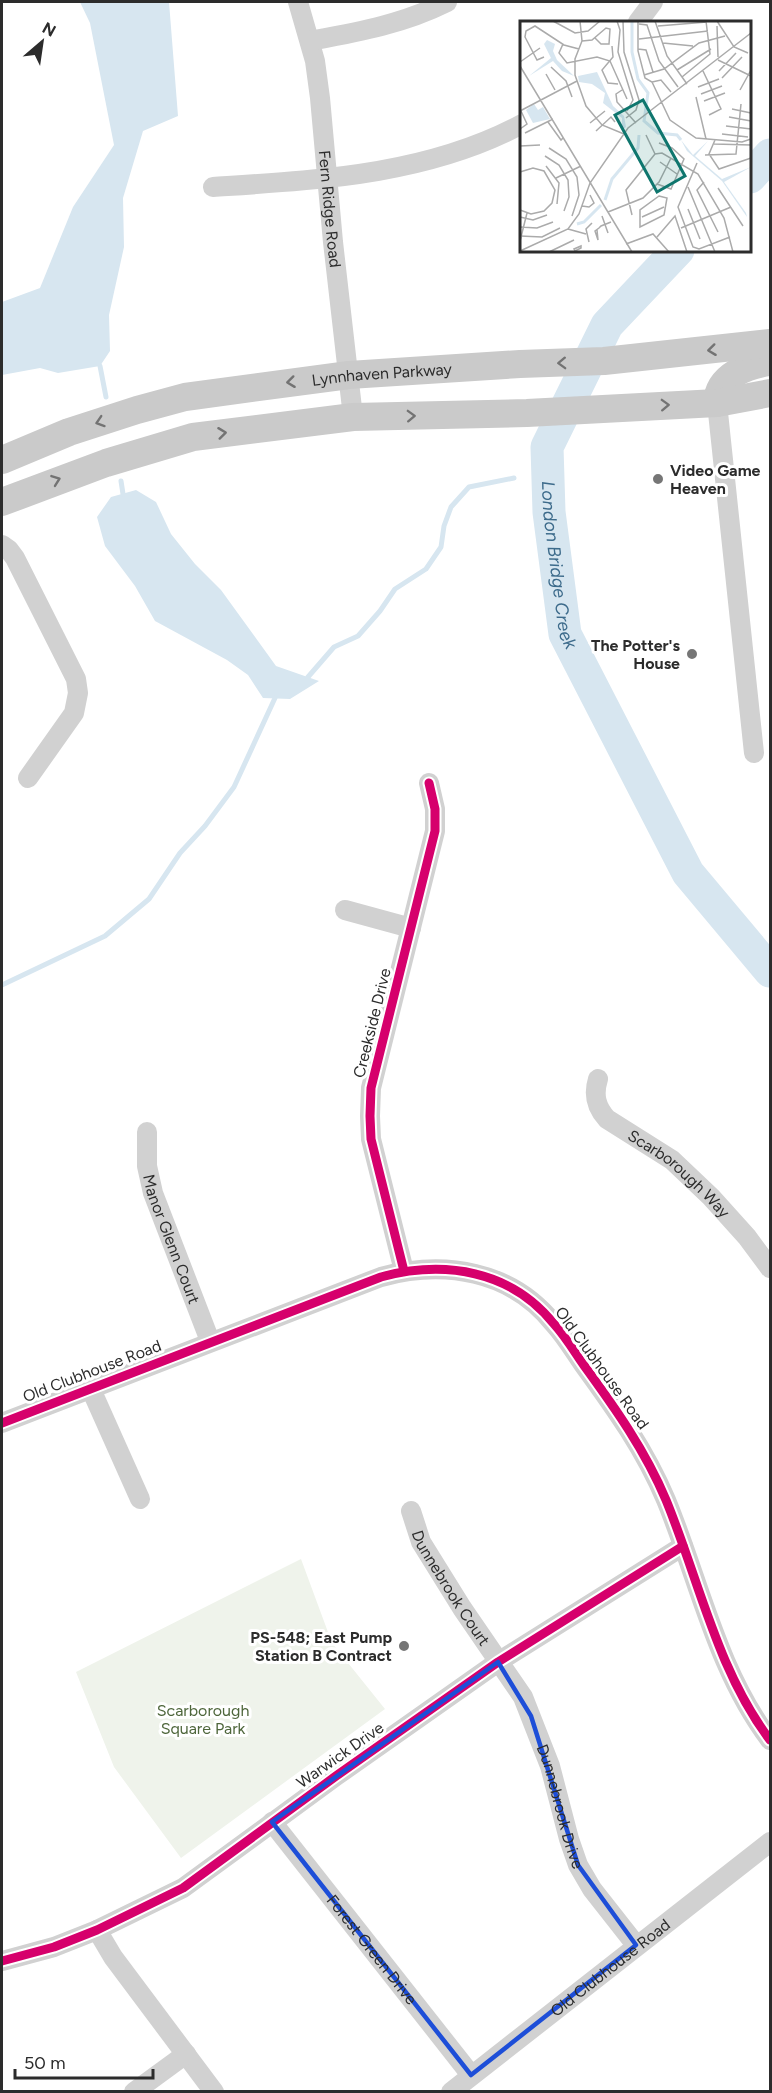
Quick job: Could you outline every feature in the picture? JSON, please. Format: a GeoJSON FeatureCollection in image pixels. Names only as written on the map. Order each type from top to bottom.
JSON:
{"type":"FeatureCollection","features":[{"type":"Feature","properties":{"kind":"main road","name":"Lynnhaven Parkway"},"geometry":{"type":"LineString","coordinates":[[2,460],[69,432],[185,397],[349,375],[604,361],[771,343]]}},
{"type":"Feature","properties":{"kind":"main road"},"geometry":{"type":"LineString","coordinates":[[717,403],[717,396],[725,383],[737,372],[749,365],[771,362]]}},
{"type":"Feature","properties":{"kind":"main road"},"geometry":{"type":"LineString","coordinates":[[2,502],[106,463],[193,437],[353,417],[717,403],[771,393]]}},
{"type":"Feature","properties":{"kind":"street","name":"Fern Ridge Road"},"geometry":{"type":"LineString","coordinates":[[298,2],[310,40],[320,98],[353,417]]}},
{"type":"Feature","properties":{"kind":"street"},"geometry":{"type":"LineString","coordinates":[[310,40],[399,22],[447,2]]}},
{"type":"Feature","properties":{"kind":"street"},"geometry":{"type":"LineString","coordinates":[[639,21],[653,2]]}},
{"type":"Feature","properties":{"kind":"street"},"geometry":{"type":"LineString","coordinates":[[213,187],[328,179],[386,170],[449,155],[493,139],[520,125]]}},
{"type":"Feature","properties":{"kind":"street"},"geometry":{"type":"LineString","coordinates":[[717,403],[754,753]]}},
{"type":"Feature","properties":{"kind":"street"},"geometry":{"type":"LineString","coordinates":[[2,545],[15,558],[76,679],[78,693],[74,713],[28,778]]}},
{"type":"Feature","properties":{"kind":"street","name":"Creekside Drive"},"geometry":{"type":"LineString","coordinates":[[404,1271],[371,1139],[371,1088],[435,831],[435,809],[429,783]]}},
{"type":"Feature","properties":{"kind":"street"},"geometry":{"type":"LineString","coordinates":[[345,910],[411,928]]}},
{"type":"Feature","properties":{"kind":"street","name":"Scarborough Way"},"geometry":{"type":"LineString","coordinates":[[598,1079],[595,1098],[599,1110],[607,1119],[672,1160],[711,1197],[771,1268]]}},
{"type":"Feature","properties":{"kind":"street","name":"Manor Glenn Court"},"geometry":{"type":"LineString","coordinates":[[147,1132],[147,1166],[153,1193],[210,1341]]}},
{"type":"Feature","properties":{"kind":"street","name":"Old Clubhouse Road"},"geometry":{"type":"LineString","coordinates":[[2,1423],[381,1277],[404,1271],[438,1268],[464,1271],[489,1278],[535,1304],[554,1323],[629,1427],[663,1492],[728,1669],[746,1704],[771,1740]]}},
{"type":"Feature","properties":{"kind":"street"},"geometry":{"type":"LineString","coordinates":[[90,1388],[140,1499]]}},
{"type":"Feature","properties":{"kind":"street","name":"Dunnebrook Court"},"geometry":{"type":"LineString","coordinates":[[411,1511],[421,1542],[498,1662]]}},
{"type":"Feature","properties":{"kind":"street","name":"Warwick Drive"},"geometry":{"type":"LineString","coordinates":[[2,1961],[54,1947],[97,1930],[183,1888],[498,1662],[682,1546]]}},
{"type":"Feature","properties":{"kind":"street","name":"Dunnebrook Drive"},"geometry":{"type":"LineString","coordinates":[[498,1662],[523,1697],[531,1716],[549,1766],[578,1865],[592,1889],[636,1945]]}},
{"type":"Feature","properties":{"kind":"street","name":"Forest Green Drive"},"geometry":{"type":"LineString","coordinates":[[272,1822],[471,2075]]}},
{"type":"Feature","properties":{"kind":"street","name":"Old Clubhouse Road"},"geometry":{"type":"LineString","coordinates":[[451,2091],[771,1842]]}},
{"type":"Feature","properties":{"kind":"street"},"geometry":{"type":"LineString","coordinates":[[97,1930],[114,1957],[214,2091]]}},
{"type":"Feature","properties":{"kind":"street"},"geometry":{"type":"LineString","coordinates":[[134,2091],[186,2054]]}},
{"type":"Feature","properties":{"kind":"highlighted area"},"geometry":{"type":"Polygon","coordinates":[[[498,1662],[531,1716],[578,1865],[636,1945],[471,2075],[272,1822],[498,1662]]]}},
{"type":"Feature","properties":{"kind":"green space","name":"Scarborough Square Park"},"geometry":{"type":"Polygon","coordinates":[[[301,1559],[332,1643],[385,1709],[181,1858],[114,1767],[76,1672],[301,1559]]]}},
{"type":"Feature","properties":{"kind":"shaded area"},"geometry":{"type":"Polygon","coordinates":[[[80,2],[169,2],[178,116],[143,131],[123,198],[124,247],[109,315],[110,351],[100,366],[58,373],[40,368],[2,375],[2,302],[40,288],[73,207],[114,145],[90,23],[80,2]]]}},
{"type":"Feature","properties":{"kind":"shaded area"},"geometry":{"type":"Polygon","coordinates":[[[136,490],[156,502],[171,534],[195,564],[221,590],[276,666],[319,681],[290,699],[263,698],[248,675],[227,660],[155,621],[135,586],[105,546],[97,517],[111,497],[136,490]]]}},
{"type":"Feature","properties":{"kind":"waterway","name":"London Bridge Creek"},"geometry":{"type":"LineString","coordinates":[[751,176],[770,155]]}},
{"type":"Feature","properties":{"kind":"waterway","name":"London Bridge Creek"},"geometry":{"type":"LineString","coordinates":[[676,252],[607,325],[547,447],[549,512],[565,634],[688,873],[770,971]]}},
{"type":"Feature","properties":{"kind":"waterway"},"geometry":{"type":"LineString","coordinates":[[100,366],[106,397]]}},
{"type":"Feature","properties":{"kind":"waterway"},"geometry":{"type":"LineString","coordinates":[[308,677],[334,647],[358,636],[380,611],[395,589],[426,569],[441,547],[444,526],[451,507],[469,487],[514,478]]}},
{"type":"Feature","properties":{"kind":"waterway"},"geometry":{"type":"LineString","coordinates":[[121,481],[123,494]]}},
{"type":"Feature","properties":{"kind":"waterway"},"geometry":{"type":"LineString","coordinates":[[2,985],[105,936],[149,899],[180,853],[205,826],[234,787],[275,698]]}},
{"type":"Feature","properties":{"kind":"cycle path"},"geometry":{"type":"LineString","coordinates":[[404,1271],[371,1139],[371,1088],[435,831],[435,809],[429,783]]}},
{"type":"Feature","properties":{"kind":"cycle path"},"geometry":{"type":"LineString","coordinates":[[2,1423],[381,1277],[405,1272],[452,1270],[497,1281],[518,1291],[537,1306],[558,1329],[618,1413],[639,1447],[666,1500],[710,1624],[736,1684],[770,1740]]}},
{"type":"Feature","properties":{"kind":"cycle path"},"geometry":{"type":"LineString","coordinates":[[2,1961],[54,1947],[97,1930],[183,1888],[336,1776],[498,1662],[683,1546]]}},
{"type":"Feature","properties":{"kind":"place","name":"Video Game Heaven"},"geometry":{"type":"Point","coordinates":[658,479]}},
{"type":"Feature","properties":{"kind":"place","name":"The Potter's House"},"geometry":{"type":"Point","coordinates":[692,654]}},
{"type":"Feature","properties":{"kind":"place","name":"PS-548; East Pump Station B Contract"},"geometry":{"type":"Point","coordinates":[404,1646]}}]}
